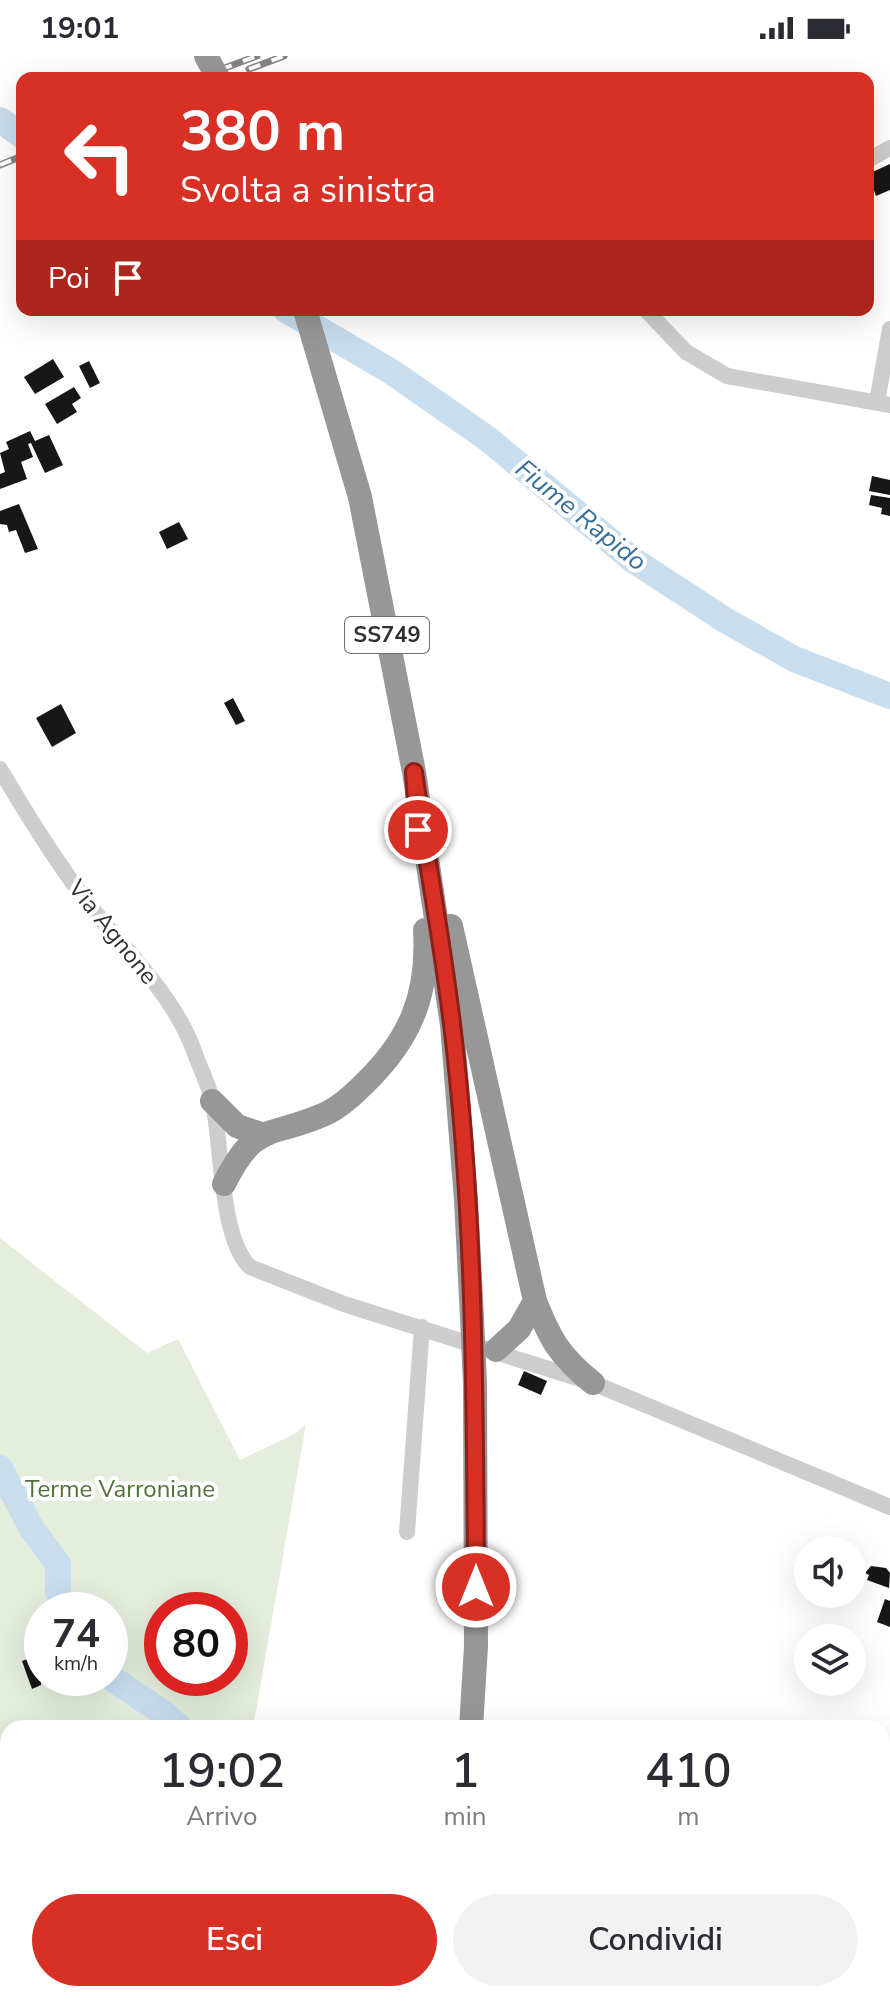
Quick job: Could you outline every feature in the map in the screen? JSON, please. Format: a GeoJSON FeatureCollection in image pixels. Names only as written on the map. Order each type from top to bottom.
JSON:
{"type":"FeatureCollection","features":[{"type":"Feature","properties":{"kind":"highway","name":"SS749"},"geometry":{"type":"LineString","coordinates":[[307,316],[360,497],[414,772],[452,1025],[466,1200],[475,1383],[476,1646],[471,1720]]}},
{"type":"Feature","properties":{"kind":"highway"},"geometry":{"type":"LineString","coordinates":[[224,1184],[242,1151],[261,1134],[327,1114],[374,1075],[405,1036],[422,990],[426,945],[414,772]]}},
{"type":"Feature","properties":{"kind":"highway"},"geometry":{"type":"LineString","coordinates":[[414,772],[473,1015],[535,1301],[554,1345],[569,1364],[593,1383]]}},
{"type":"Feature","properties":{"kind":"highway"},"geometry":{"type":"LineString","coordinates":[[212,1101],[237,1126],[261,1134]]}},
{"type":"Feature","properties":{"kind":"highway"},"geometry":{"type":"LineString","coordinates":[[496,1350],[519,1329],[535,1301]]}},
{"type":"Feature","properties":{"kind":"street"},"geometry":{"type":"LineString","coordinates":[[652,316],[686,352],[727,376],[883,403],[890,329]]}},
{"type":"Feature","properties":{"kind":"street","name":"Via Agnone"},"geometry":{"type":"LineString","coordinates":[[0,769],[36,830],[87,902],[168,1000],[191,1043],[212,1101],[230,1227],[239,1257],[250,1267],[344,1304],[593,1383],[890,1507]]}},
{"type":"Feature","properties":{"kind":"street"},"geometry":{"type":"LineString","coordinates":[[407,1532],[422,1327]]}},
{"type":"Feature","properties":{"kind":"green space","name":"Terme Varroniane"},"geometry":{"type":"Polygon","coordinates":[[[0,1238],[147,1353],[178,1339],[240,1460],[294,1434],[306,1424],[254,1720],[0,1720],[0,1238]]]}},
{"type":"Feature","properties":{"kind":"building"},"geometry":{"type":"Polygon","coordinates":[[[890,164],[890,190],[876,196],[874,190],[874,171],[890,164]]]}},
{"type":"Feature","properties":{"kind":"building"},"geometry":{"type":"Polygon","coordinates":[[[53,359],[64,377],[35,394],[24,377],[53,359]]]}},
{"type":"Feature","properties":{"kind":"building"},"geometry":{"type":"Polygon","coordinates":[[[89,361],[100,383],[90,388],[79,366],[89,361]]]}},
{"type":"Feature","properties":{"kind":"building"},"geometry":{"type":"Polygon","coordinates":[[[74,387],[81,398],[72,404],[77,412],[57,424],[45,404],[74,387]]]}},
{"type":"Feature","properties":{"kind":"building"},"geometry":{"type":"Polygon","coordinates":[[[30,431],[35,441],[49,435],[63,465],[45,473],[31,443],[28,444],[33,457],[21,462],[27,479],[0,489],[0,474],[5,472],[0,453],[9,449],[6,442],[30,431]]]}},
{"type":"Feature","properties":{"kind":"building"},"geometry":{"type":"Polygon","coordinates":[[[872,476],[890,480],[890,495],[869,491],[872,476]]]}},
{"type":"Feature","properties":{"kind":"building"},"geometry":{"type":"Polygon","coordinates":[[[871,495],[890,498],[890,516],[881,514],[882,508],[869,505],[871,495]]]}},
{"type":"Feature","properties":{"kind":"building"},"geometry":{"type":"Polygon","coordinates":[[[19,504],[38,549],[25,553],[16,530],[9,532],[7,525],[0,524],[0,511],[19,504]]]}},
{"type":"Feature","properties":{"kind":"building"},"geometry":{"type":"Polygon","coordinates":[[[179,522],[188,539],[167,549],[159,532],[179,522]]]}},
{"type":"Feature","properties":{"kind":"building"},"geometry":{"type":"Polygon","coordinates":[[[233,698],[245,721],[236,725],[224,703],[233,698]]]}},
{"type":"Feature","properties":{"kind":"building"},"geometry":{"type":"Polygon","coordinates":[[[61,704],[76,733],[52,747],[36,718],[61,704]]]}},
{"type":"Feature","properties":{"kind":"building"},"geometry":{"type":"Polygon","coordinates":[[[524,1371],[547,1381],[541,1395],[518,1385],[524,1371]]]}},
{"type":"Feature","properties":{"kind":"building"},"geometry":{"type":"Polygon","coordinates":[[[871,1566],[886,1568],[890,1573],[889,1588],[867,1580],[869,1575],[866,1572],[871,1566]]]}},
{"type":"Feature","properties":{"kind":"building"},"geometry":{"type":"Polygon","coordinates":[[[885,1599],[890,1601],[890,1627],[877,1622],[885,1599]]]}},
{"type":"Feature","properties":{"kind":"waterway","name":"Fiume Rapido"},"geometry":{"type":"LineString","coordinates":[[0,120],[16,132]]}},
{"type":"Feature","properties":{"kind":"waterway","name":"Fiume Rapido"},"geometry":{"type":"LineString","coordinates":[[296,316],[392,372],[488,439],[633,560],[725,620],[794,659],[890,696]]}},
{"type":"Feature","properties":{"kind":"waterway"},"geometry":{"type":"LineString","coordinates":[[0,1468],[32,1529],[58,1564],[58,1592]]}},
{"type":"Feature","properties":{"kind":"waterway"},"geometry":{"type":"LineString","coordinates":[[128,1689],[171,1720]]}},
{"type":"Feature","properties":{"kind":"railway"},"geometry":{"type":"LineString","coordinates":[[214,72],[257,56]]}},
{"type":"Feature","properties":{"kind":"railway"},"geometry":{"type":"LineString","coordinates":[[249,69],[284,56]]}},
{"type":"Feature","properties":{"kind":"railway"},"geometry":{"type":"LineString","coordinates":[[0,165],[16,158]]}},
{"type":"Feature","properties":{"kind":"route"},"geometry":{"type":"LineString","coordinates":[[418,830],[414,772],[452,1025],[466,1200],[475,1383],[476,1587]]}}]}
